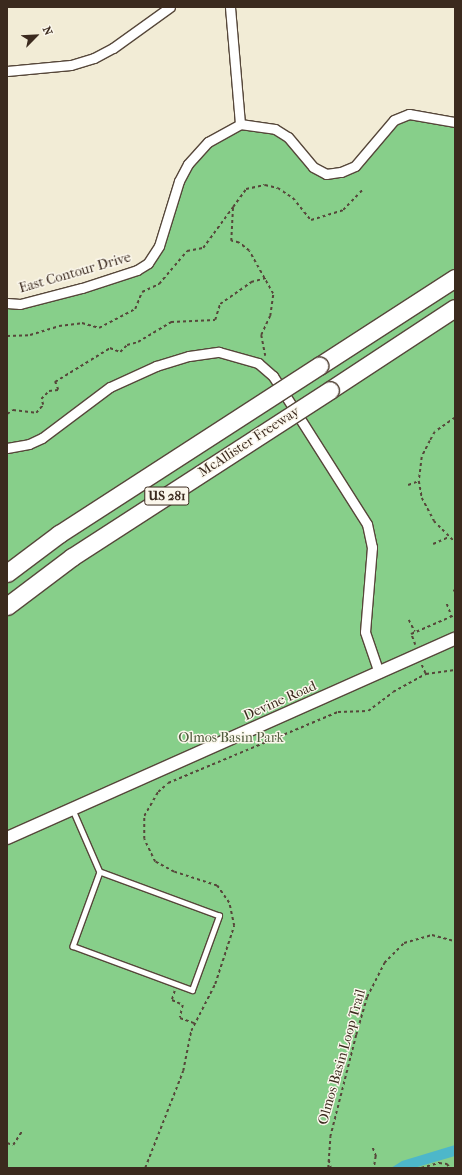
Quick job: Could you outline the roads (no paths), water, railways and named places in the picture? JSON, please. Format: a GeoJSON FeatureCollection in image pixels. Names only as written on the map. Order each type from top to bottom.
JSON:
{"type":"FeatureCollection","features":[{"type":"Feature","properties":{"kind":"highway","name":"McAllister Freeway"},"geometry":{"type":"LineString","coordinates":[[7,573],[59,534],[455,278]]}},
{"type":"Feature","properties":{"kind":"highway","name":"McAllister Freeway"},"geometry":{"type":"LineString","coordinates":[[7,606],[72,557],[455,308]]}},
{"type":"Feature","properties":{"kind":"street"},"geometry":{"type":"LineString","coordinates":[[7,71],[71,65],[94,58],[113,48],[170,7]]}},
{"type":"Feature","properties":{"kind":"street"},"geometry":{"type":"LineString","coordinates":[[230,7],[240,124],[275,129],[288,137],[313,167],[326,174],[341,172],[355,166],[394,120],[409,114],[455,122]]}},
{"type":"Feature","properties":{"kind":"street","name":"East Contour Drive"},"geometry":{"type":"LineString","coordinates":[[7,303],[20,304],[82,288],[137,270],[148,263],[159,246],[179,181],[188,164],[208,142],[240,124]]}},
{"type":"Feature","properties":{"kind":"street"},"geometry":{"type":"LineString","coordinates":[[7,448],[29,444],[42,438],[81,407],[128,378],[156,366],[189,356],[219,352],[238,356],[258,363],[273,376],[367,524],[372,547],[365,632],[379,673]]}},
{"type":"Feature","properties":{"kind":"street","name":"Devine Road"},"geometry":{"type":"LineString","coordinates":[[7,838],[73,810],[455,639]]}},
{"type":"Feature","properties":{"kind":"lane"},"geometry":{"type":"LineString","coordinates":[[73,810],[100,872],[73,946],[192,990],[219,916],[100,872]]}},
{"type":"Feature","properties":{"kind":"water"},"geometry":{"type":"Polygon","coordinates":[[[455,1145],[455,1156],[414,1168],[391,1168],[402,1161],[455,1145]]]}},
{"type":"Feature","properties":{"kind":"park label","name":"Olmos Basin Park"},"geometry":{"type":"Point","coordinates":[231,738]}}]}
